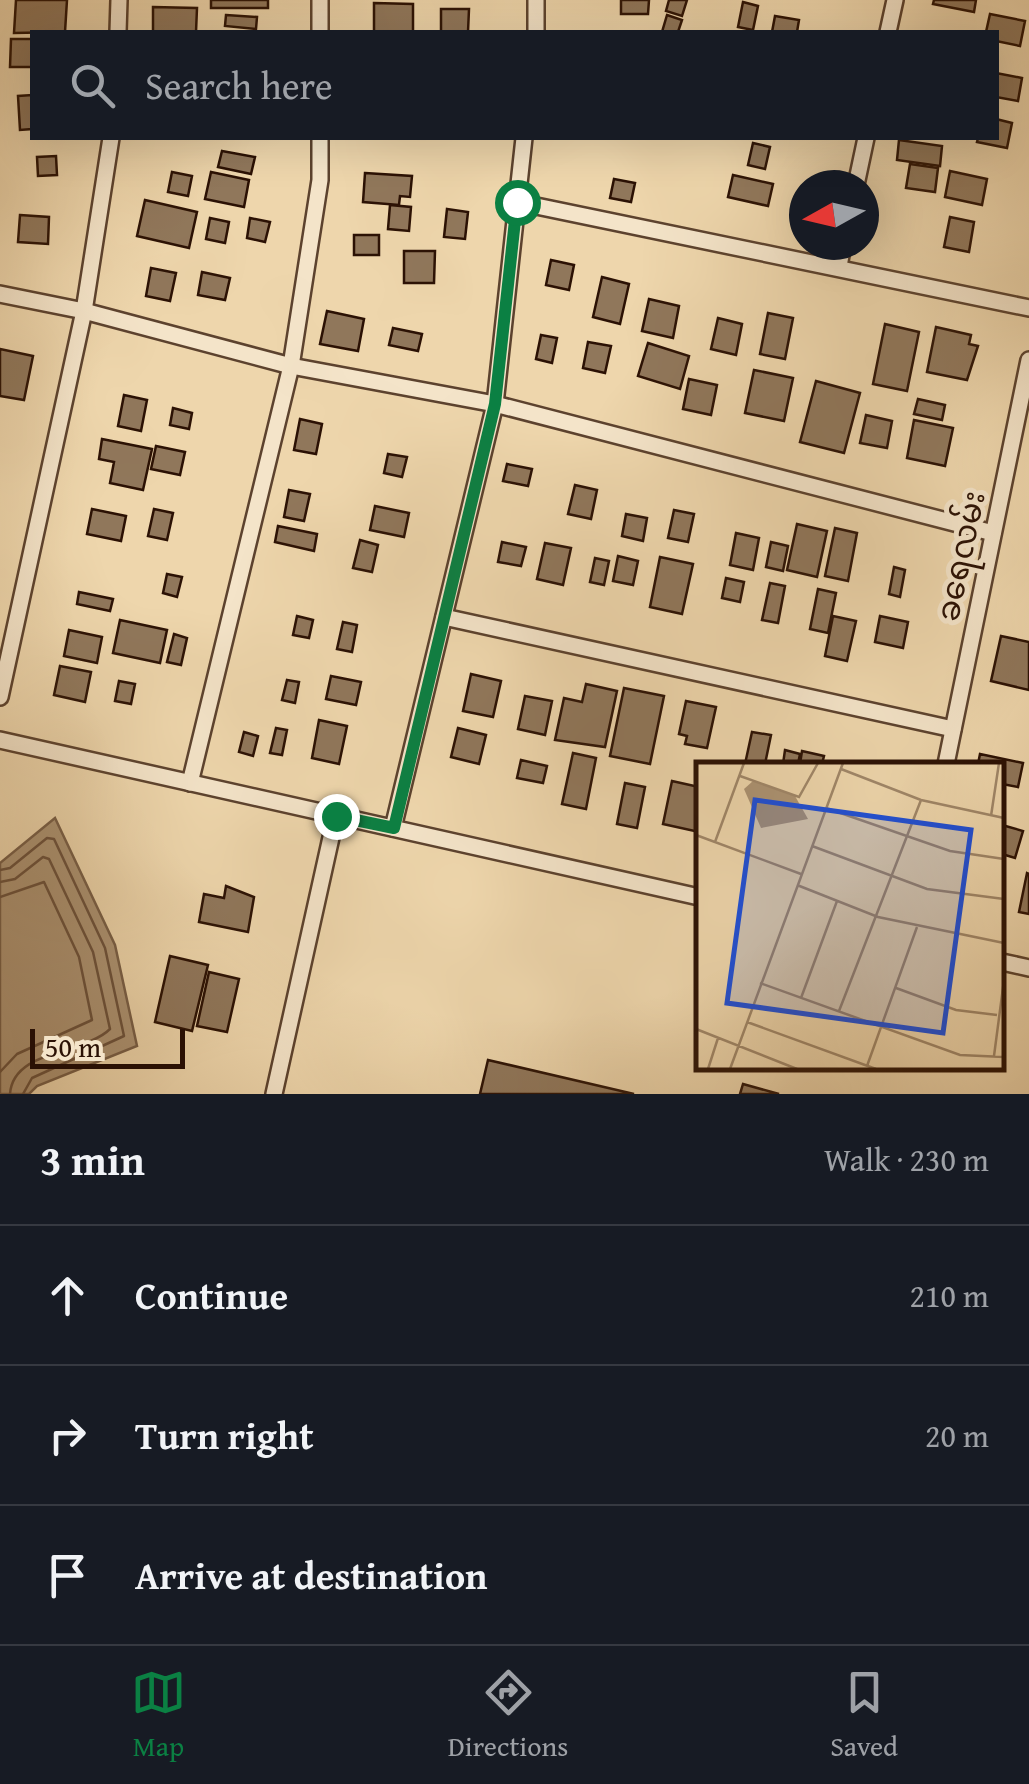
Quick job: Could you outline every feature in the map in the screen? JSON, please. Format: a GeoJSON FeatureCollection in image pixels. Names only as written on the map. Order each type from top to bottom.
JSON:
{"type":"FeatureCollection","features":[{"type":"Feature","properties":{"kind":"street"},"geometry":{"type":"LineString","coordinates":[[118,30],[119,0]]}},
{"type":"Feature","properties":{"kind":"street"},"geometry":{"type":"LineString","coordinates":[[320,0],[320,30]]}},
{"type":"Feature","properties":{"kind":"street"},"geometry":{"type":"LineString","coordinates":[[536,0],[536,30]]}},
{"type":"Feature","properties":{"kind":"street"},"geometry":{"type":"LineString","coordinates":[[888,30],[895,0]]}},
{"type":"Feature","properties":{"kind":"street"},"geometry":{"type":"LineString","coordinates":[[0,697],[84,311],[111,140]]}},
{"type":"Feature","properties":{"kind":"street"},"geometry":{"type":"LineString","coordinates":[[190,783],[291,366],[320,180],[320,140]]}},
{"type":"Feature","properties":{"kind":"street"},"geometry":{"type":"LineString","coordinates":[[394,828],[495,404],[524,140]]}},
{"type":"Feature","properties":{"kind":"street"},"geometry":{"type":"LineString","coordinates":[[859,170],[866,140]]}},
{"type":"Feature","properties":{"kind":"street"},"geometry":{"type":"LineString","coordinates":[[517,202],[1029,308]]}},
{"type":"Feature","properties":{"kind":"street"},"geometry":{"type":"LineString","coordinates":[[839,266],[840,260]]}},
{"type":"Feature","properties":{"kind":"street"},"geometry":{"type":"LineString","coordinates":[[0,294],[84,311],[291,366],[495,404],[993,533]]}},
{"type":"Feature","properties":{"kind":"street","name":"ခရေလမ်း"},"geometry":{"type":"LineString","coordinates":[[946,762],[1029,360]]}},
{"type":"Feature","properties":{"kind":"street"},"geometry":{"type":"LineString","coordinates":[[444,616],[953,729]]}},
{"type":"Feature","properties":{"kind":"street"},"geometry":{"type":"LineString","coordinates":[[0,740],[696,895]]}},
{"type":"Feature","properties":{"kind":"street"},"geometry":{"type":"LineString","coordinates":[[274,1094],[336,816]]}},
{"type":"Feature","properties":{"kind":"street"},"geometry":{"type":"LineString","coordinates":[[1004,962],[1029,968]]}},
{"type":"Feature","properties":{"kind":"water"},"geometry":{"type":"Polygon","coordinates":[[[55,818],[115,945],[137,1046],[37,1086],[29,1094],[0,1094],[0,863],[55,818]]]}},
{"type":"Feature","properties":{"kind":"building"},"geometry":{"type":"Polygon","coordinates":[[[16,0],[67,0],[65,30],[14,33],[16,0]]]}},
{"type":"Feature","properties":{"kind":"building"},"geometry":{"type":"Polygon","coordinates":[[[211,0],[268,0],[268,8],[211,8],[211,0]]]}},
{"type":"Feature","properties":{"kind":"building"},"geometry":{"type":"Polygon","coordinates":[[[621,0],[649,0],[648,14],[621,14],[621,0]]]}},
{"type":"Feature","properties":{"kind":"building"},"geometry":{"type":"Polygon","coordinates":[[[669,0],[687,0],[682,16],[666,11],[669,0]]]}},
{"type":"Feature","properties":{"kind":"building"},"geometry":{"type":"Polygon","coordinates":[[[934,0],[976,0],[974,12],[933,4],[934,0]]]}},
{"type":"Feature","properties":{"kind":"building"},"geometry":{"type":"Polygon","coordinates":[[[743,2],[758,6],[753,30],[738,27],[743,2]]]}},
{"type":"Feature","properties":{"kind":"building"},"geometry":{"type":"Polygon","coordinates":[[[374,3],[413,4],[413,30],[374,30],[374,3]]]}},
{"type":"Feature","properties":{"kind":"building"},"geometry":{"type":"Polygon","coordinates":[[[153,7],[197,8],[196,30],[153,30],[153,7]]]}},
{"type":"Feature","properties":{"kind":"building"},"geometry":{"type":"Polygon","coordinates":[[[441,9],[469,9],[468,30],[441,30],[441,9]]]}},
{"type":"Feature","properties":{"kind":"building"},"geometry":{"type":"Polygon","coordinates":[[[990,14],[1025,21],[1020,46],[999,42],[999,30],[986,30],[990,14]]]}},
{"type":"Feature","properties":{"kind":"building"},"geometry":{"type":"Polygon","coordinates":[[[226,15],[257,17],[256,29],[225,26],[226,15]]]}},
{"type":"Feature","properties":{"kind":"building"},"geometry":{"type":"Polygon","coordinates":[[[667,15],[682,20],[679,30],[663,30],[667,15]]]}},
{"type":"Feature","properties":{"kind":"building"},"geometry":{"type":"Polygon","coordinates":[[[775,16],[799,20],[797,30],[772,30],[775,16]]]}},
{"type":"Feature","properties":{"kind":"building"},"geometry":{"type":"Polygon","coordinates":[[[11,39],[30,39],[30,67],[10,67],[11,39]]]}},
{"type":"Feature","properties":{"kind":"building"},"geometry":{"type":"Polygon","coordinates":[[[999,74],[1022,78],[1018,101],[999,98],[999,74]]]}},
{"type":"Feature","properties":{"kind":"building"},"geometry":{"type":"Polygon","coordinates":[[[30,95],[30,129],[20,130],[18,96],[30,95]]]}},
{"type":"Feature","properties":{"kind":"building"},"geometry":{"type":"Polygon","coordinates":[[[999,120],[1012,123],[1007,148],[977,142],[999,140],[999,120]]]}},
{"type":"Feature","properties":{"kind":"building"},"geometry":{"type":"Polygon","coordinates":[[[899,140],[942,146],[940,166],[897,160],[899,140]]]}},
{"type":"Feature","properties":{"kind":"building"},"geometry":{"type":"Polygon","coordinates":[[[753,143],[770,147],[765,169],[748,165],[753,143]]]}},
{"type":"Feature","properties":{"kind":"building"},"geometry":{"type":"Polygon","coordinates":[[[222,151],[255,157],[251,174],[218,167],[222,151]]]}},
{"type":"Feature","properties":{"kind":"building"},"geometry":{"type":"Polygon","coordinates":[[[56,156],[57,175],[38,176],[37,157],[56,156]]]}},
{"type":"Feature","properties":{"kind":"building"},"geometry":{"type":"Polygon","coordinates":[[[910,164],[938,168],[935,192],[906,188],[910,164]]]}},
{"type":"Feature","properties":{"kind":"building"},"geometry":{"type":"Polygon","coordinates":[[[950,171],[987,179],[982,205],[945,197],[950,171]]]}},
{"type":"Feature","properties":{"kind":"building"},"geometry":{"type":"Polygon","coordinates":[[[172,172],[192,176],[188,196],[168,192],[172,172]]]}},
{"type":"Feature","properties":{"kind":"building"},"geometry":{"type":"Polygon","coordinates":[[[211,172],[249,180],[244,207],[205,199],[211,172]]]}},
{"type":"Feature","properties":{"kind":"building"},"geometry":{"type":"Polygon","coordinates":[[[365,173],[412,176],[410,197],[400,196],[399,205],[363,202],[365,173]]]}},
{"type":"Feature","properties":{"kind":"building"},"geometry":{"type":"Polygon","coordinates":[[[733,175],[773,184],[768,206],[728,197],[733,175]]]}},
{"type":"Feature","properties":{"kind":"building"},"geometry":{"type":"Polygon","coordinates":[[[614,179],[635,183],[631,202],[610,198],[614,179]]]}},
{"type":"Feature","properties":{"kind":"building"},"geometry":{"type":"Polygon","coordinates":[[[145,200],[197,212],[189,248],[137,236],[145,200]]]}},
{"type":"Feature","properties":{"kind":"building"},"geometry":{"type":"Polygon","coordinates":[[[390,205],[411,207],[409,231],[388,229],[390,205]]]}},
{"type":"Feature","properties":{"kind":"building"},"geometry":{"type":"Polygon","coordinates":[[[447,209],[468,212],[465,239],[444,237],[447,209]]]}},
{"type":"Feature","properties":{"kind":"building"},"geometry":{"type":"Polygon","coordinates":[[[20,215],[49,217],[48,244],[18,242],[20,215]]]}},
{"type":"Feature","properties":{"kind":"building"},"geometry":{"type":"Polygon","coordinates":[[[950,217],[974,222],[969,252],[944,247],[950,217]]]}},
{"type":"Feature","properties":{"kind":"building"},"geometry":{"type":"Polygon","coordinates":[[[210,218],[229,222],[225,243],[206,239],[210,218]]]}},
{"type":"Feature","properties":{"kind":"building"},"geometry":{"type":"Polygon","coordinates":[[[250,218],[270,222],[265,242],[247,238],[250,218]]]}},
{"type":"Feature","properties":{"kind":"building"},"geometry":{"type":"Polygon","coordinates":[[[354,235],[379,235],[379,255],[354,255],[354,235]]]}},
{"type":"Feature","properties":{"kind":"building"},"geometry":{"type":"Polygon","coordinates":[[[404,251],[435,251],[434,283],[404,283],[404,251]]]}},
{"type":"Feature","properties":{"kind":"building"},"geometry":{"type":"Polygon","coordinates":[[[551,260],[574,265],[569,290],[546,285],[551,260]]]}},
{"type":"Feature","properties":{"kind":"building"},"geometry":{"type":"Polygon","coordinates":[[[151,268],[176,273],[170,301],[146,296],[151,268]]]}},
{"type":"Feature","properties":{"kind":"building"},"geometry":{"type":"Polygon","coordinates":[[[202,272],[230,278],[225,300],[198,295],[202,272]]]}},
{"type":"Feature","properties":{"kind":"building"},"geometry":{"type":"Polygon","coordinates":[[[602,277],[629,284],[620,324],[593,317],[602,277]]]}},
{"type":"Feature","properties":{"kind":"building"},"geometry":{"type":"Polygon","coordinates":[[[649,299],[679,306],[673,338],[642,331],[649,299]]]}},
{"type":"Feature","properties":{"kind":"building"},"geometry":{"type":"Polygon","coordinates":[[[327,311],[364,319],[358,351],[320,344],[327,311]]]}},
{"type":"Feature","properties":{"kind":"building"},"geometry":{"type":"Polygon","coordinates":[[[768,313],[793,318],[785,359],[760,354],[768,313]]]}},
{"type":"Feature","properties":{"kind":"building"},"geometry":{"type":"Polygon","coordinates":[[[718,318],[742,324],[736,355],[711,349],[718,318]]]}},
{"type":"Feature","properties":{"kind":"building"},"geometry":{"type":"Polygon","coordinates":[[[885,324],[919,332],[907,391],[873,384],[885,324]]]}},
{"type":"Feature","properties":{"kind":"building"},"geometry":{"type":"Polygon","coordinates":[[[936,327],[971,335],[969,344],[978,346],[967,380],[927,372],[936,327]]]}},
{"type":"Feature","properties":{"kind":"building"},"geometry":{"type":"Polygon","coordinates":[[[393,328],[422,334],[418,351],[389,345],[393,328]]]}},
{"type":"Feature","properties":{"kind":"building"},"geometry":{"type":"Polygon","coordinates":[[[541,335],[557,338],[552,363],[536,359],[541,335]]]}},
{"type":"Feature","properties":{"kind":"building"},"geometry":{"type":"Polygon","coordinates":[[[588,342],[611,346],[605,373],[583,368],[588,342]]]}},
{"type":"Feature","properties":{"kind":"building"},"geometry":{"type":"Polygon","coordinates":[[[648,343],[689,356],[680,389],[638,376],[648,343]]]}},
{"type":"Feature","properties":{"kind":"building"},"geometry":{"type":"Polygon","coordinates":[[[0,349],[33,356],[24,400],[0,396],[0,349]]]}},
{"type":"Feature","properties":{"kind":"building"},"geometry":{"type":"Polygon","coordinates":[[[754,370],[793,378],[784,421],[745,413],[754,370]]]}},
{"type":"Feature","properties":{"kind":"building"},"geometry":{"type":"Polygon","coordinates":[[[689,379],[717,385],[711,415],[683,409],[689,379]]]}},
{"type":"Feature","properties":{"kind":"building"},"geometry":{"type":"Polygon","coordinates":[[[816,381],[860,393],[844,453],[800,442],[816,381]]]}},
{"type":"Feature","properties":{"kind":"building"},"geometry":{"type":"Polygon","coordinates":[[[124,395],[147,400],[141,431],[118,426],[124,395]]]}},
{"type":"Feature","properties":{"kind":"building"},"geometry":{"type":"Polygon","coordinates":[[[918,399],[945,405],[942,420],[914,414],[918,399]]]}},
{"type":"Feature","properties":{"kind":"building"},"geometry":{"type":"Polygon","coordinates":[[[173,408],[192,413],[189,429],[170,425],[173,408]]]}},
{"type":"Feature","properties":{"kind":"building"},"geometry":{"type":"Polygon","coordinates":[[[866,415],[892,421],[887,448],[860,443],[866,415]]]}},
{"type":"Feature","properties":{"kind":"building"},"geometry":{"type":"Polygon","coordinates":[[[300,419],[322,424],[316,454],[294,450],[300,419]]]}},
{"type":"Feature","properties":{"kind":"building"},"geometry":{"type":"Polygon","coordinates":[[[914,420],[953,428],[945,466],[907,458],[914,420]]]}},
{"type":"Feature","properties":{"kind":"building"},"geometry":{"type":"Polygon","coordinates":[[[102,439],[152,449],[143,490],[110,483],[114,462],[99,459],[102,439]]]}},
{"type":"Feature","properties":{"kind":"building"},"geometry":{"type":"Polygon","coordinates":[[[156,446],[185,452],[180,475],[151,469],[156,446]]]}},
{"type":"Feature","properties":{"kind":"building"},"geometry":{"type":"Polygon","coordinates":[[[388,454],[407,457],[402,477],[384,473],[388,454]]]}},
{"type":"Feature","properties":{"kind":"building"},"geometry":{"type":"Polygon","coordinates":[[[507,464],[532,469],[528,486],[503,481],[507,464]]]}},
{"type":"Feature","properties":{"kind":"building"},"geometry":{"type":"Polygon","coordinates":[[[575,485],[597,490],[591,519],[568,514],[575,485]]]}},
{"type":"Feature","properties":{"kind":"building"},"geometry":{"type":"Polygon","coordinates":[[[289,490],[310,494],[304,521],[284,517],[289,490]]]}},
{"type":"Feature","properties":{"kind":"building"},"geometry":{"type":"Polygon","coordinates":[[[375,506],[409,513],[404,537],[370,530],[375,506]]]}},
{"type":"Feature","properties":{"kind":"building"},"geometry":{"type":"Polygon","coordinates":[[[92,509],[126,516],[121,541],[87,534],[92,509]]]}},
{"type":"Feature","properties":{"kind":"building"},"geometry":{"type":"Polygon","coordinates":[[[154,509],[173,513],[167,540],[148,536],[154,509]]]}},
{"type":"Feature","properties":{"kind":"building"},"geometry":{"type":"Polygon","coordinates":[[[674,510],[694,514],[688,542],[668,538],[674,510]]]}},
{"type":"Feature","properties":{"kind":"building"},"geometry":{"type":"Polygon","coordinates":[[[626,514],[647,518],[643,541],[622,536],[626,514]]]}},
{"type":"Feature","properties":{"kind":"building"},"geometry":{"type":"Polygon","coordinates":[[[797,524],[827,531],[817,577],[787,570],[797,524]]]}},
{"type":"Feature","properties":{"kind":"building"},"geometry":{"type":"Polygon","coordinates":[[[278,526],[317,534],[314,551],[275,542],[278,526]]]}},
{"type":"Feature","properties":{"kind":"building"},"geometry":{"type":"Polygon","coordinates":[[[835,528],[857,533],[848,581],[825,576],[835,528]]]}},
{"type":"Feature","properties":{"kind":"building"},"geometry":{"type":"Polygon","coordinates":[[[736,533],[759,538],[753,570],[730,565],[736,533]]]}},
{"type":"Feature","properties":{"kind":"building"},"geometry":{"type":"Polygon","coordinates":[[[360,540],[378,545],[372,572],[353,568],[360,540]]]}},
{"type":"Feature","properties":{"kind":"building"},"geometry":{"type":"Polygon","coordinates":[[[502,542],[526,547],[521,566],[498,562],[502,542]]]}},
{"type":"Feature","properties":{"kind":"building"},"geometry":{"type":"Polygon","coordinates":[[[771,542],[788,546],[783,571],[766,567],[771,542]]]}},
{"type":"Feature","properties":{"kind":"building"},"geometry":{"type":"Polygon","coordinates":[[[545,543],[571,548],[563,585],[537,579],[545,543]]]}},
{"type":"Feature","properties":{"kind":"building"},"geometry":{"type":"Polygon","coordinates":[[[618,556],[638,561],[633,585],[613,581],[618,556]]]}},
{"type":"Feature","properties":{"kind":"building"},"geometry":{"type":"Polygon","coordinates":[[[660,557],[693,564],[682,614],[650,607],[660,557]]]}},
{"type":"Feature","properties":{"kind":"building"},"geometry":{"type":"Polygon","coordinates":[[[595,558],[609,561],[604,585],[590,582],[595,558]]]}},
{"type":"Feature","properties":{"kind":"building"},"geometry":{"type":"Polygon","coordinates":[[[894,567],[905,570],[900,597],[889,594],[894,567]]]}},
{"type":"Feature","properties":{"kind":"building"},"geometry":{"type":"Polygon","coordinates":[[[167,574],[182,577],[177,597],[163,593],[167,574]]]}},
{"type":"Feature","properties":{"kind":"building"},"geometry":{"type":"Polygon","coordinates":[[[726,578],[744,582],[740,602],[722,598],[726,578]]]}},
{"type":"Feature","properties":{"kind":"building"},"geometry":{"type":"Polygon","coordinates":[[[770,583],[785,586],[778,623],[762,620],[770,583]]]}},
{"type":"Feature","properties":{"kind":"building"},"geometry":{"type":"Polygon","coordinates":[[[818,589],[836,593],[828,633],[810,629],[818,589]]]}},
{"type":"Feature","properties":{"kind":"building"},"geometry":{"type":"Polygon","coordinates":[[[79,592],[113,599],[110,611],[77,604],[79,592]]]}},
{"type":"Feature","properties":{"kind":"building"},"geometry":{"type":"Polygon","coordinates":[[[297,616],[313,620],[309,638],[293,635],[297,616]]]}},
{"type":"Feature","properties":{"kind":"building"},"geometry":{"type":"Polygon","coordinates":[[[833,616],[856,621],[847,661],[825,656],[833,616]]]}},
{"type":"Feature","properties":{"kind":"building"},"geometry":{"type":"Polygon","coordinates":[[[880,616],[908,622],[903,648],[875,642],[880,616]]]}},
{"type":"Feature","properties":{"kind":"building"},"geometry":{"type":"Polygon","coordinates":[[[120,620],[167,630],[160,663],[113,653],[120,620]]]}},
{"type":"Feature","properties":{"kind":"building"},"geometry":{"type":"Polygon","coordinates":[[[343,622],[357,625],[352,652],[337,649],[343,622]]]}},
{"type":"Feature","properties":{"kind":"building"},"geometry":{"type":"Polygon","coordinates":[[[69,630],[102,637],[97,663],[64,656],[69,630]]]}},
{"type":"Feature","properties":{"kind":"building"},"geometry":{"type":"Polygon","coordinates":[[[174,634],[187,638],[181,665],[167,662],[174,634]]]}},
{"type":"Feature","properties":{"kind":"building"},"geometry":{"type":"Polygon","coordinates":[[[1001,636],[1029,642],[1029,690],[991,681],[1001,636]]]}},
{"type":"Feature","properties":{"kind":"building"},"geometry":{"type":"Polygon","coordinates":[[[60,666],[91,672],[85,702],[54,695],[60,666]]]}},
{"type":"Feature","properties":{"kind":"building"},"geometry":{"type":"Polygon","coordinates":[[[471,674],[501,681],[493,717],[463,711],[471,674]]]}},
{"type":"Feature","properties":{"kind":"building"},"geometry":{"type":"Polygon","coordinates":[[[331,676],[361,682],[356,705],[326,699],[331,676]]]}},
{"type":"Feature","properties":{"kind":"building"},"geometry":{"type":"Polygon","coordinates":[[[287,680],[299,682],[295,703],[282,700],[287,680]]]}},
{"type":"Feature","properties":{"kind":"building"},"geometry":{"type":"Polygon","coordinates":[[[119,681],[135,684],[131,704],[115,701],[119,681]]]}},
{"type":"Feature","properties":{"kind":"building"},"geometry":{"type":"Polygon","coordinates":[[[586,684],[617,691],[605,747],[555,740],[564,698],[582,702],[586,684]]]}},
{"type":"Feature","properties":{"kind":"building"},"geometry":{"type":"Polygon","coordinates":[[[624,688],[664,696],[650,764],[610,756],[624,688]]]}},
{"type":"Feature","properties":{"kind":"building"},"geometry":{"type":"Polygon","coordinates":[[[525,696],[552,701],[545,735],[518,729],[525,696]]]}},
{"type":"Feature","properties":{"kind":"building"},"geometry":{"type":"Polygon","coordinates":[[[686,701],[716,707],[707,748],[685,744],[687,736],[679,734],[686,701]]]}},
{"type":"Feature","properties":{"kind":"building"},"geometry":{"type":"Polygon","coordinates":[[[319,720],[347,726],[339,764],[312,758],[319,720]]]}},
{"type":"Feature","properties":{"kind":"building"},"geometry":{"type":"Polygon","coordinates":[[[276,728],[287,730],[282,755],[270,753],[276,728]]]}},
{"type":"Feature","properties":{"kind":"building"},"geometry":{"type":"Polygon","coordinates":[[[458,728],[486,735],[479,764],[451,757],[458,728]]]}},
{"type":"Feature","properties":{"kind":"building"},"geometry":{"type":"Polygon","coordinates":[[[244,732],[258,736],[253,756],[239,752],[244,732]]]}},
{"type":"Feature","properties":{"kind":"building"},"geometry":{"type":"Polygon","coordinates":[[[752,732],[771,735],[765,762],[745,762],[752,732]]]}},
{"type":"Feature","properties":{"kind":"building"},"geometry":{"type":"Polygon","coordinates":[[[785,750],[800,754],[798,762],[783,762],[785,750]]]}},
{"type":"Feature","properties":{"kind":"building"},"geometry":{"type":"Polygon","coordinates":[[[802,751],[824,756],[822,762],[800,762],[802,751]]]}},
{"type":"Feature","properties":{"kind":"building"},"geometry":{"type":"Polygon","coordinates":[[[573,753],[596,758],[586,809],[562,804],[573,753]]]}},
{"type":"Feature","properties":{"kind":"building"},"geometry":{"type":"Polygon","coordinates":[[[980,754],[1023,763],[1018,787],[1004,784],[1004,762],[978,762],[980,754]]]}},
{"type":"Feature","properties":{"kind":"building"},"geometry":{"type":"Polygon","coordinates":[[[521,760],[547,766],[543,783],[517,778],[521,760]]]}},
{"type":"Feature","properties":{"kind":"building"},"geometry":{"type":"Polygon","coordinates":[[[672,781],[696,786],[696,831],[663,824],[672,781]]]}},
{"type":"Feature","properties":{"kind":"building"},"geometry":{"type":"Polygon","coordinates":[[[625,783],[645,787],[637,828],[617,824],[625,783]]]}},
{"type":"Feature","properties":{"kind":"building"},"geometry":{"type":"Polygon","coordinates":[[[1004,826],[1023,831],[1015,858],[1004,855],[1004,826]]]}},
{"type":"Feature","properties":{"kind":"building"},"geometry":{"type":"Polygon","coordinates":[[[1029,874],[1029,914],[1019,912],[1029,874]]]}},
{"type":"Feature","properties":{"kind":"building"},"geometry":{"type":"Polygon","coordinates":[[[226,886],[254,897],[248,932],[199,922],[204,894],[224,898],[226,886]]]}},
{"type":"Feature","properties":{"kind":"building"},"geometry":{"type":"Polygon","coordinates":[[[170,956],[208,965],[192,1031],[155,1022],[170,956]]]}},
{"type":"Feature","properties":{"kind":"building"},"geometry":{"type":"Polygon","coordinates":[[[209,972],[239,979],[227,1032],[197,1026],[209,972]]]}},
{"type":"Feature","properties":{"kind":"building"},"geometry":{"type":"Polygon","coordinates":[[[488,1060],[634,1094],[480,1094],[488,1060]]]}},
{"type":"Feature","properties":{"kind":"building"},"geometry":{"type":"Polygon","coordinates":[[[743,1084],[779,1094],[740,1094],[743,1084]]]}},
{"type":"Feature","properties":{"kind":"route"},"geometry":{"type":"LineString","coordinates":[[336,816],[394,828],[495,404],[517,202]]}}]}
